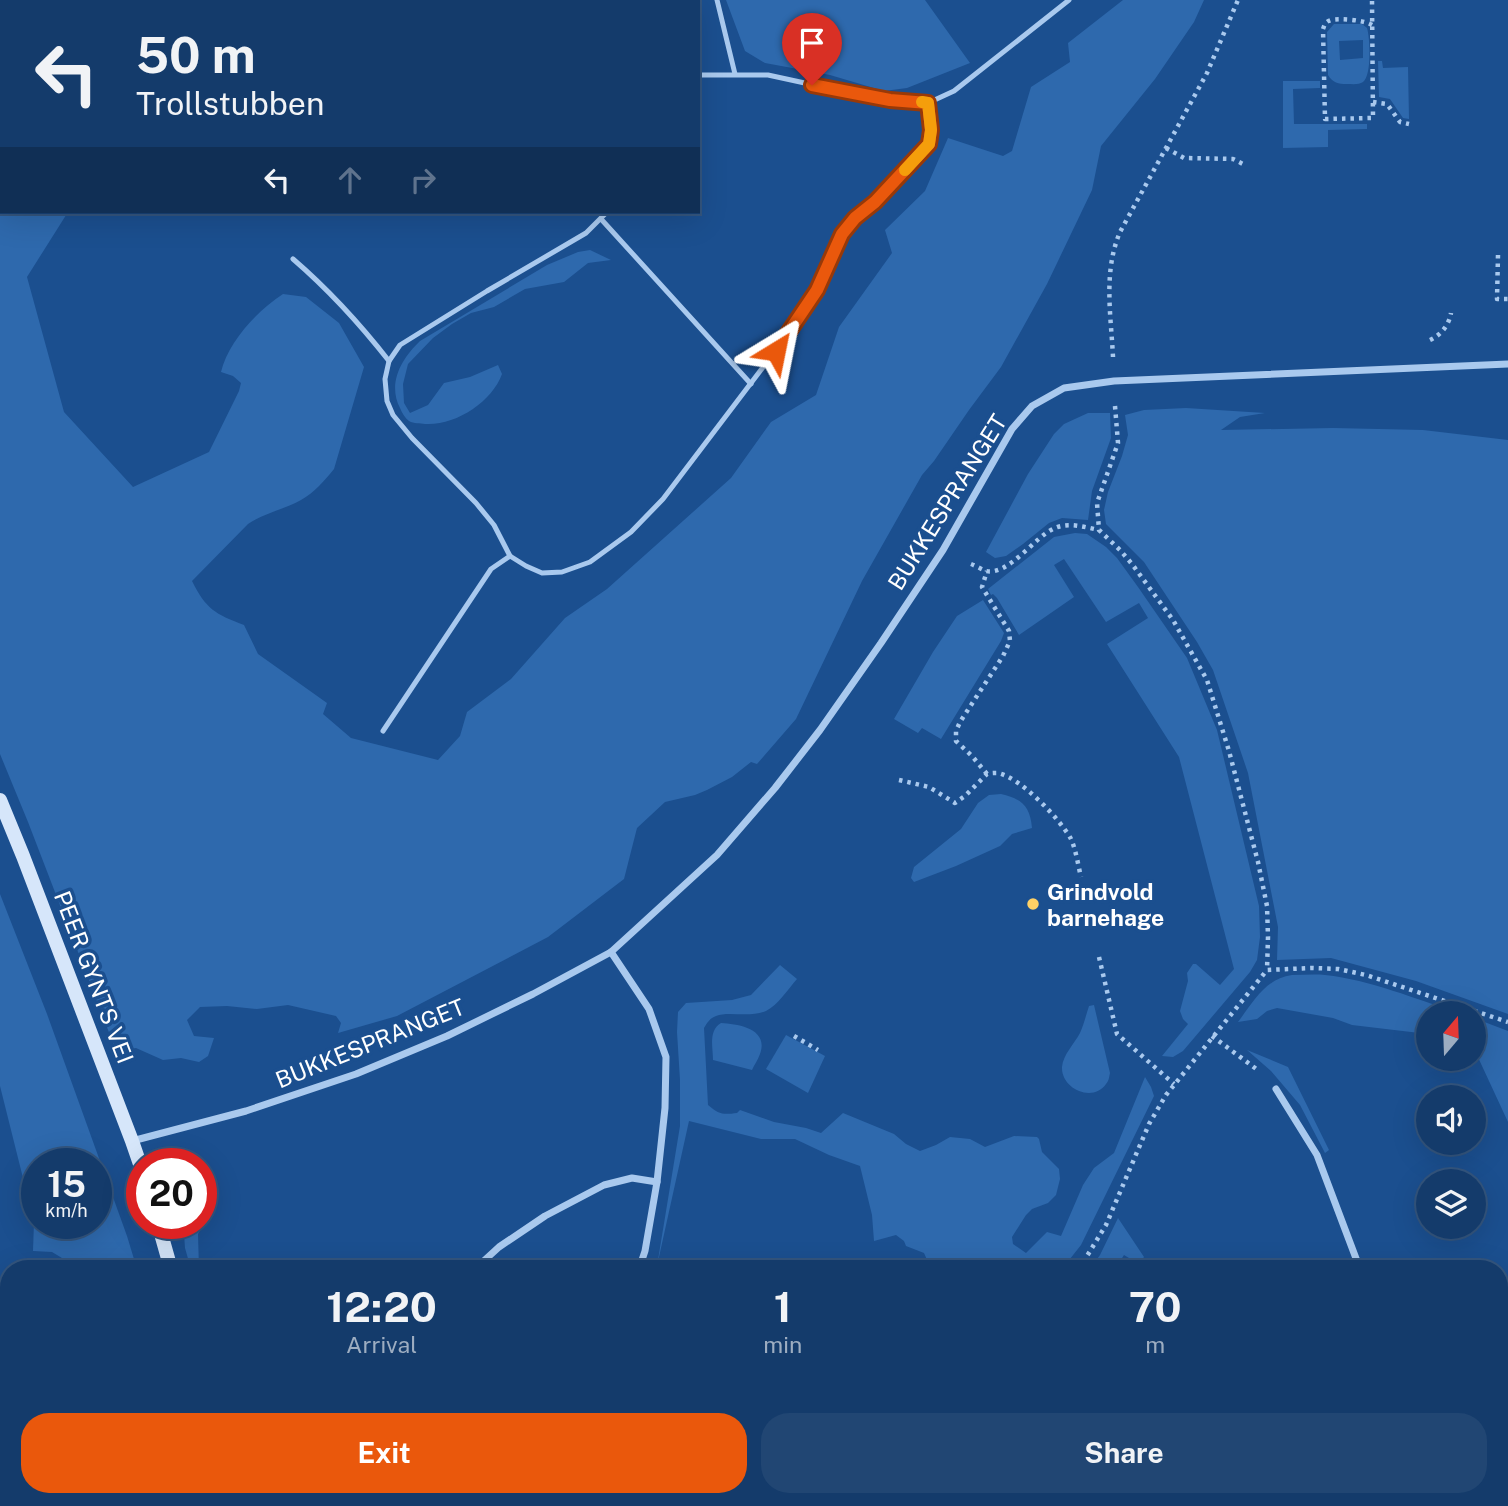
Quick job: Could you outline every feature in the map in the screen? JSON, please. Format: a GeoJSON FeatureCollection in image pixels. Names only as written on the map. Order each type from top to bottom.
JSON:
{"type":"FeatureCollection","features":[{"type":"Feature","properties":{"kind":"street","name":"BUKKESPRANGET"},"geometry":{"type":"LineString","coordinates":[[132,1141],[246,1111],[356,1074],[447,1036],[611,952],[717,855],[775,788],[820,730],[943,550],[1012,429],[1032,406],[1064,388],[1114,381],[1508,364]]}},
{"type":"Feature","properties":{"kind":"street","name":"PEER GYNTS VEI"},"geometry":{"type":"LineString","coordinates":[[0,800],[134,1148]]}},
{"type":"Feature","properties":{"kind":"street"},"geometry":{"type":"LineString","coordinates":[[611,952],[649,1009],[666,1057],[665,1108],[648,1238],[642,1260]]}},
{"type":"Feature","properties":{"kind":"street"},"geometry":{"type":"LineString","coordinates":[[1276,1089],[1317,1155],[1357,1260]]}},
{"type":"Feature","properties":{"kind":"street"},"geometry":{"type":"LineString","coordinates":[[485,1260],[499,1247],[545,1216],[604,1185],[632,1178],[656,1182]]}},
{"type":"Feature","properties":{"kind":"street"},"geometry":{"type":"LineString","coordinates":[[163,1239],[168,1260]]}},
{"type":"Feature","properties":{"kind":"lane"},"geometry":{"type":"LineString","coordinates":[[717,0],[735,74]]}},
{"type":"Feature","properties":{"kind":"lane"},"geometry":{"type":"LineString","coordinates":[[700,75],[768,75],[870,97],[928,103],[954,90],[1069,0]]}},
{"type":"Feature","properties":{"kind":"lane"},"geometry":{"type":"LineString","coordinates":[[605,214],[586,233],[400,345],[390,362],[385,379],[387,401],[393,415],[476,503],[494,525],[510,556],[542,573],[562,572],[590,562],[631,532],[663,499],[786,337],[817,290],[842,234],[929,144],[931,130],[928,103]]}},
{"type":"Feature","properties":{"kind":"lane"},"geometry":{"type":"LineString","coordinates":[[601,219],[751,384]]}},
{"type":"Feature","properties":{"kind":"lane"},"geometry":{"type":"LineString","coordinates":[[293,259],[360,324],[390,362]]}},
{"type":"Feature","properties":{"kind":"lane"},"geometry":{"type":"LineString","coordinates":[[383,731],[491,569],[510,556]]}},
{"type":"Feature","properties":{"kind":"path"},"geometry":{"type":"LineString","coordinates":[[1113,358],[1109,279],[1113,249],[1207,73],[1238,0]]}},
{"type":"Feature","properties":{"kind":"path"},"geometry":{"type":"LineString","coordinates":[[1371,25],[1365,21],[1330,20],[1325,24],[1325,119],[1373,118],[1372,0]]}},
{"type":"Feature","properties":{"kind":"path"},"geometry":{"type":"LineString","coordinates":[[1373,102],[1387,104],[1399,122],[1409,124]]}},
{"type":"Feature","properties":{"kind":"path"},"geometry":{"type":"LineString","coordinates":[[1166,148],[1184,158],[1233,159],[1245,165]]}},
{"type":"Feature","properties":{"kind":"path"},"geometry":{"type":"LineString","coordinates":[[1498,256],[1497,299],[1508,299]]}},
{"type":"Feature","properties":{"kind":"path"},"geometry":{"type":"LineString","coordinates":[[1099,530],[1097,503],[1118,443],[1115,405]]}},
{"type":"Feature","properties":{"kind":"path"},"geometry":{"type":"LineString","coordinates":[[971,564],[987,571],[996,571],[1054,528],[1076,525],[1099,530],[1120,550],[1173,620],[1207,680],[1229,751],[1267,906],[1267,970],[1166,1095],[1149,1124],[1106,1225],[1085,1260]]}},
{"type":"Feature","properties":{"kind":"path"},"geometry":{"type":"LineString","coordinates":[[986,774],[956,741],[956,731],[1010,641],[1009,631],[982,587],[987,571]]}},
{"type":"Feature","properties":{"kind":"path"},"geometry":{"type":"LineString","coordinates":[[899,780],[929,787],[956,803],[986,774],[998,773],[1032,793],[1061,825],[1072,841],[1081,877]]}},
{"type":"Feature","properties":{"kind":"path"},"geometry":{"type":"LineString","coordinates":[[1100,957],[1117,1034],[1174,1084]]}},
{"type":"Feature","properties":{"kind":"path"},"geometry":{"type":"LineString","coordinates":[[1267,970],[1338,969],[1366,975],[1508,1022]]}},
{"type":"Feature","properties":{"kind":"path"},"geometry":{"type":"LineString","coordinates":[[794,1036],[818,1050]]}},
{"type":"Feature","properties":{"kind":"path"},"geometry":{"type":"LineString","coordinates":[[1212,1036],[1257,1070],[1276,1089]]}},
{"type":"Feature","properties":{"kind":"shaded area"},"geometry":{"type":"Polygon","coordinates":[[[726,0],[925,0],[970,63],[907,88],[884,91],[830,75],[765,63],[745,51],[726,0]]]}},
{"type":"Feature","properties":{"kind":"shaded area"},"geometry":{"type":"Polygon","coordinates":[[[1123,0],[1204,0],[1194,22],[1155,79],[1101,146],[1092,190],[1047,284],[1001,367],[922,475],[862,581],[796,719],[757,764],[751,762],[732,777],[695,795],[665,802],[637,828],[624,879],[548,937],[397,1016],[338,1033],[341,1023],[336,1016],[288,1005],[257,1009],[200,1007],[187,1020],[194,1036],[214,1038],[208,1056],[199,1062],[181,1058],[163,1060],[136,1048],[128,1049],[120,1061],[0,754],[0,214],[67,214],[27,277],[64,412],[133,487],[209,452],[241,383],[233,376],[221,372],[230,349],[245,328],[273,301],[283,294],[306,297],[339,323],[364,367],[334,469],[306,497],[248,524],[192,581],[212,609],[244,625],[258,654],[327,703],[323,714],[351,738],[438,760],[460,736],[467,712],[511,679],[565,618],[607,589],[731,478],[771,422],[816,395],[839,327],[892,253],[885,230],[925,191],[948,138],[1003,156],[1012,151],[1031,87],[1070,62],[1068,43],[1123,0]]]}},
{"type":"Feature","properties":{"kind":"shaded area"},"geometry":{"type":"Polygon","coordinates":[[[1334,24],[1362,24],[1367,28],[1369,65],[1363,82],[1341,84],[1330,78],[1327,32],[1334,24]],[[1363,40],[1339,41],[1340,60],[1363,58],[1363,40]]]}},
{"type":"Feature","properties":{"kind":"shaded area"},"geometry":{"type":"Polygon","coordinates":[[[1378,61],[1382,61],[1383,68],[1408,67],[1409,119],[1403,118],[1390,99],[1379,97],[1378,61]]]}},
{"type":"Feature","properties":{"kind":"shaded area"},"geometry":{"type":"Polygon","coordinates":[[[1283,81],[1320,81],[1320,88],[1293,89],[1294,124],[1367,124],[1367,129],[1328,130],[1328,147],[1283,148],[1283,81]]]}},
{"type":"Feature","properties":{"kind":"shaded area"},"geometry":{"type":"Polygon","coordinates":[[[590,250],[611,260],[588,263],[564,282],[525,289],[494,307],[471,313],[433,338],[408,364],[403,384],[404,403],[410,413],[428,405],[444,383],[470,377],[498,365],[502,374],[481,403],[460,416],[437,424],[413,423],[406,418],[396,399],[396,380],[402,363],[420,341],[547,265],[590,250]]]}},
{"type":"Feature","properties":{"kind":"shaded area"},"geometry":{"type":"Polygon","coordinates":[[[1186,408],[1265,413],[1240,417],[1221,430],[1423,430],[1508,440],[1508,1014],[1486,1006],[1486,1001],[1472,1001],[1416,981],[1331,958],[1277,960],[1278,927],[1248,773],[1213,670],[1144,562],[1106,524],[1104,510],[1108,492],[1128,435],[1125,415],[1144,410],[1186,408]]]}},
{"type":"Feature","properties":{"kind":"shaded area"},"geometry":{"type":"Polygon","coordinates":[[[1088,413],[1110,413],[1111,438],[1092,491],[1088,520],[1062,518],[1049,523],[1006,556],[995,558],[986,552],[1028,474],[1054,434],[1064,424],[1088,413]]]}},
{"type":"Feature","properties":{"kind":"shaded area"},"geometry":{"type":"Polygon","coordinates":[[[1087,534],[1117,558],[1187,658],[1217,730],[1259,906],[1260,937],[1257,960],[1250,972],[1183,1051],[1173,1057],[1162,1056],[1188,1024],[1180,1011],[1188,981],[1187,973],[1193,964],[1220,985],[1234,969],[1179,757],[1107,644],[1148,618],[1139,603],[1106,622],[1064,559],[1054,565],[1074,597],[1019,635],[997,598],[991,595],[988,589],[1054,537],[1087,534]]]}},
{"type":"Feature","properties":{"kind":"shaded area"},"geometry":{"type":"Polygon","coordinates":[[[983,600],[1004,633],[941,739],[922,728],[918,733],[894,719],[957,616],[983,600]]]}},
{"type":"Feature","properties":{"kind":"shaded area"},"geometry":{"type":"Polygon","coordinates":[[[1001,794],[1024,805],[1032,828],[1012,834],[1000,846],[914,882],[911,878],[914,867],[961,829],[978,803],[989,795],[1001,794]]]}},
{"type":"Feature","properties":{"kind":"shaded area"},"geometry":{"type":"Polygon","coordinates":[[[0,894],[95,1148],[21,1148],[21,1170],[0,1086],[0,894]]]}},
{"type":"Feature","properties":{"kind":"shaded area"},"geometry":{"type":"Polygon","coordinates":[[[780,965],[797,979],[775,1005],[766,1011],[727,1014],[710,1019],[704,1028],[708,1105],[721,1113],[737,1113],[740,1110],[774,1122],[821,1133],[843,1113],[894,1134],[920,1151],[950,1137],[970,1139],[985,1147],[1014,1136],[1037,1137],[1042,1152],[1059,1169],[1060,1179],[1056,1195],[1048,1203],[1032,1209],[1012,1237],[1013,1244],[1026,1253],[1047,1232],[1061,1236],[1083,1185],[1094,1168],[1114,1153],[1145,1077],[1154,1096],[1081,1245],[1069,1260],[927,1260],[924,1253],[906,1246],[896,1235],[874,1241],[872,1215],[860,1166],[795,1139],[761,1139],[689,1121],[658,1260],[680,1126],[678,1012],[686,1003],[732,1000],[751,995],[780,965]]]}},
{"type":"Feature","properties":{"kind":"shaded area"},"geometry":{"type":"Polygon","coordinates":[[[1283,977],[1342,977],[1423,1001],[1416,1001],[1416,1033],[1352,1025],[1333,1018],[1277,1008],[1267,1011],[1257,1019],[1238,1022],[1267,986],[1283,977]]]}},
{"type":"Feature","properties":{"kind":"shaded area"},"geometry":{"type":"Polygon","coordinates":[[[1094,1005],[1110,1073],[1108,1082],[1100,1090],[1086,1093],[1067,1082],[1062,1067],[1080,1033],[1089,1006],[1094,1005]]]}},
{"type":"Feature","properties":{"kind":"shaded area"},"geometry":{"type":"Polygon","coordinates":[[[721,1023],[744,1027],[756,1033],[760,1039],[760,1054],[752,1070],[713,1060],[714,1030],[721,1023]]]}},
{"type":"Feature","properties":{"kind":"shaded area"},"geometry":{"type":"Polygon","coordinates":[[[1486,1023],[1508,1031],[1508,1122],[1484,1071],[1486,1023]]]}},
{"type":"Feature","properties":{"kind":"shaded area"},"geometry":{"type":"Polygon","coordinates":[[[786,1035],[825,1056],[808,1093],[766,1069],[786,1035]]]}},
{"type":"Feature","properties":{"kind":"shaded area"},"geometry":{"type":"Polygon","coordinates":[[[1247,1050],[1288,1067],[1329,1150],[1325,1153],[1300,1105],[1271,1071],[1247,1050]]]}},
{"type":"Feature","properties":{"kind":"shaded area"},"geometry":{"type":"Polygon","coordinates":[[[112,1194],[134,1260],[65,1260],[52,1252],[33,1251],[33,1239],[112,1239],[112,1194]]]}},
{"type":"Feature","properties":{"kind":"shaded area"},"geometry":{"type":"Polygon","coordinates":[[[1118,1218],[1144,1257],[1142,1260],[1132,1260],[1124,1255],[1121,1260],[1096,1260],[1118,1218]]]}},
{"type":"Feature","properties":{"kind":"shaded area"},"geometry":{"type":"Polygon","coordinates":[[[184,1239],[198,1239],[199,1260],[188,1260],[184,1239]]]}},
{"type":"Feature","properties":{"kind":"slow traffic"},"geometry":{"type":"LineString","coordinates":[[905,170],[929,144],[931,130],[928,103],[922,102]]}},
{"type":"Feature","properties":{"kind":"place","name":"Grindvold barnehage"},"geometry":{"type":"Point","coordinates":[1033,904]}},
{"type":"Feature","properties":{"kind":"route"},"geometry":{"type":"LineString","coordinates":[[776,351],[817,290],[842,234],[929,144],[931,130],[928,103],[890,100],[812,85]]}}]}
